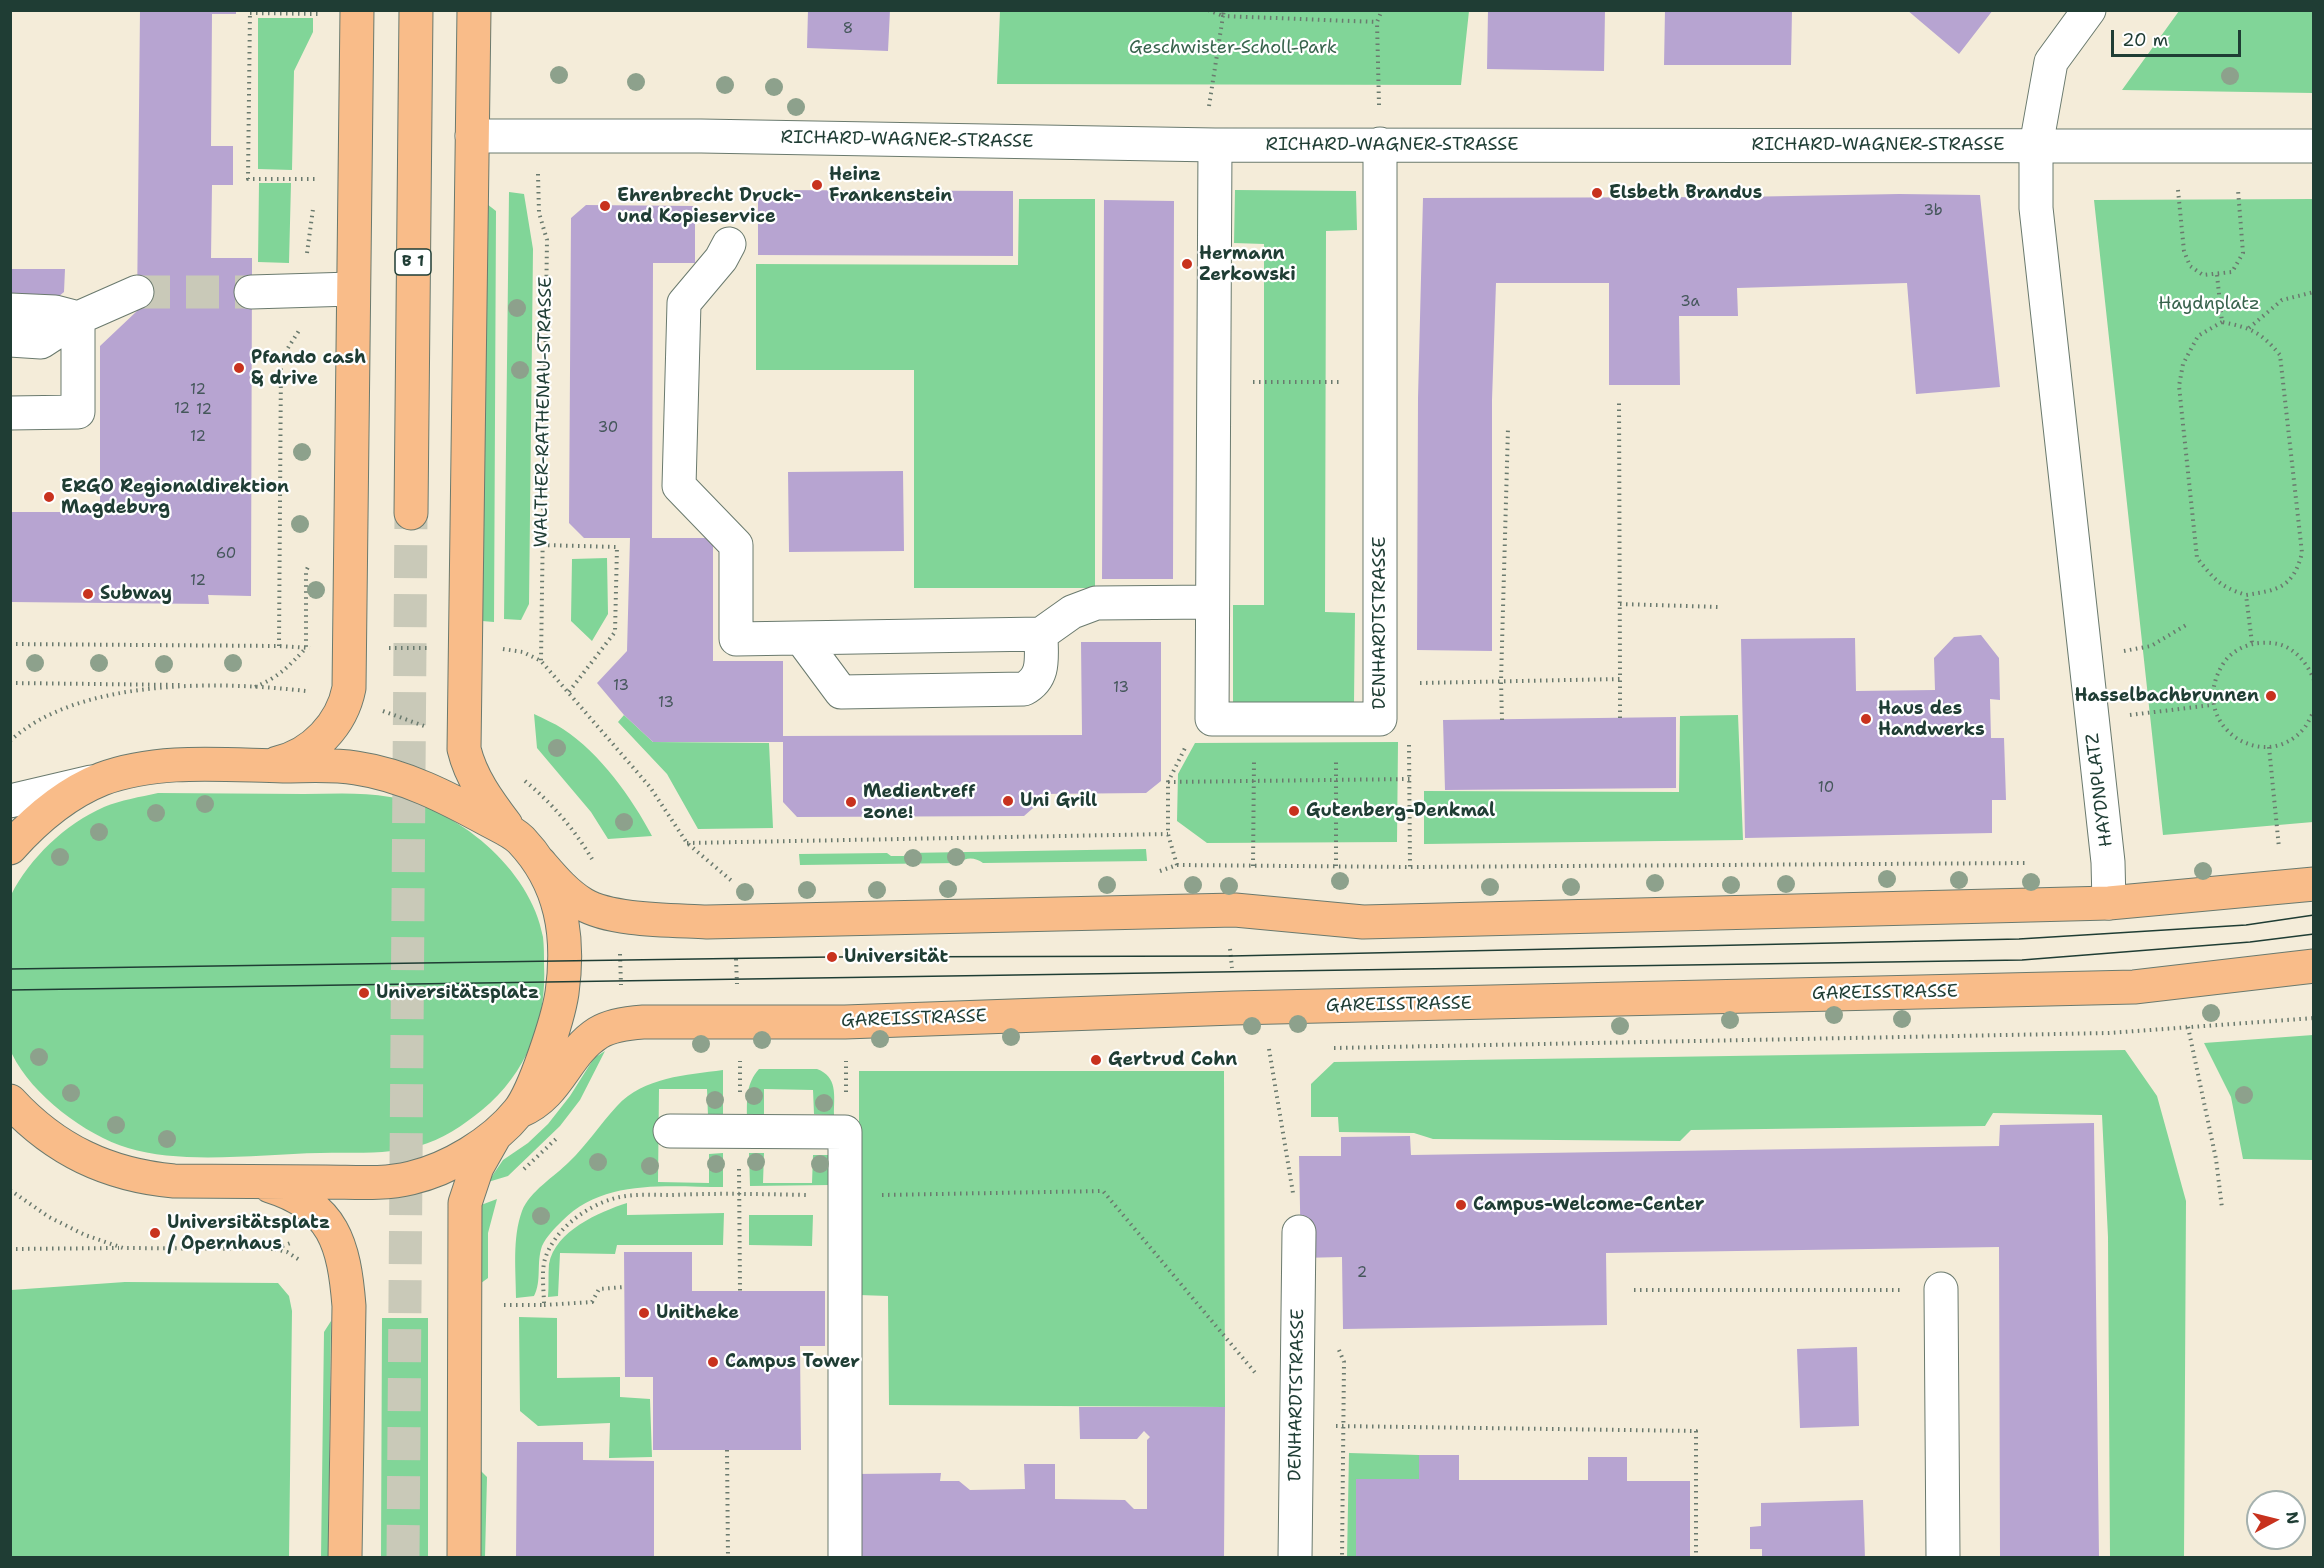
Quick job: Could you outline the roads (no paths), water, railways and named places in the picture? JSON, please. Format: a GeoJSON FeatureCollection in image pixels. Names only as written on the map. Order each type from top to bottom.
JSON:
{"type":"FeatureCollection","features":[{"type":"Feature","properties":{"kind":"main road"},"geometry":{"type":"LineString","coordinates":[[266,765],[282,762],[310,750],[335,723],[347,700],[350,648],[352,289],[357,10]]}},
{"type":"Feature","properties":{"kind":"main road","name":"B 1"},"geometry":{"type":"LineString","coordinates":[[411,513],[416,10]]}},
{"type":"Feature","properties":{"kind":"main road"},"geometry":{"type":"LineString","coordinates":[[474,10],[464,748],[467,761],[481,790],[514,834],[571,896],[583,904],[600,912],[645,918],[735,922],[1234,910],[1363,922],[2109,903],[2313,884]]}},
{"type":"Feature","properties":{"kind":"main road"},"geometry":{"type":"LineString","coordinates":[[10,848],[52,809],[99,780],[141,769],[171,766],[344,766],[386,774],[407,780],[446,798],[514,834]]}},
{"type":"Feature","properties":{"kind":"main road"},"geometry":{"type":"LineString","coordinates":[[464,1557],[465,1203],[477,1167],[509,1121],[538,1072],[558,1009],[563,981],[564,942],[560,907],[556,892],[539,862]]}},
{"type":"Feature","properties":{"kind":"main road","name":"GAREISSTRASSE"},"geometry":{"type":"LineString","coordinates":[[509,1121],[544,1097],[579,1051],[599,1032],[643,1022],[739,1020],[845,1022],[1234,1008],[2134,987],[2313,966]]}},
{"type":"Feature","properties":{"kind":"main road"},"geometry":{"type":"LineString","coordinates":[[10,1101],[59,1142],[91,1161],[147,1178],[165,1180],[369,1182],[411,1178],[451,1163],[509,1121]]}},
{"type":"Feature","properties":{"kind":"main road"},"geometry":{"type":"LineString","coordinates":[[257,1182],[291,1194],[320,1212],[334,1234],[346,1271],[350,1306],[345,1557]]}},
{"type":"Feature","properties":{"kind":"street","name":"HAYDNPLATZ"},"geometry":{"type":"LineString","coordinates":[[2090,10],[2051,62],[2036,146],[2036,208],[2108,862],[2109,903]]}},
{"type":"Feature","properties":{"kind":"street","name":"RICHARD-WAGNER-STRASSE"},"geometry":{"type":"LineString","coordinates":[[472,136],[701,136],[1209,145],[2313,146]]}},
{"type":"Feature","properties":{"kind":"street","name":"DENHARDTSTRASSE"},"geometry":{"type":"LineString","coordinates":[[1212,602],[1212,719],[1380,719],[1380,144]]}},
{"type":"Feature","properties":{"kind":"street"},"geometry":{"type":"LineString","coordinates":[[729,243],[721,259],[684,303],[679,486],[736,545],[736,639],[1041,634],[1072,612],[1096,603],[1212,602],[1214,382],[1209,145]]}},
{"type":"Feature","properties":{"kind":"street"},"geometry":{"type":"LineString","coordinates":[[251,292],[352,289]]}},
{"type":"Feature","properties":{"kind":"street"},"geometry":{"type":"LineString","coordinates":[[10,340],[41,342],[78,318],[137,292]]}},
{"type":"Feature","properties":{"kind":"street"},"geometry":{"type":"LineString","coordinates":[[10,310],[55,312],[78,318]]}},
{"type":"Feature","properties":{"kind":"street"},"geometry":{"type":"LineString","coordinates":[[10,413],[78,412],[78,318]]}},
{"type":"Feature","properties":{"kind":"street"},"geometry":{"type":"LineString","coordinates":[[801,638],[841,692],[1024,689],[1034,684],[1041,670],[1041,634]]}},
{"type":"Feature","properties":{"kind":"street"},"geometry":{"type":"LineString","coordinates":[[10,801],[99,780]]}},
{"type":"Feature","properties":{"kind":"street"},"geometry":{"type":"LineString","coordinates":[[670,1131],[845,1132],[845,1557]]}},
{"type":"Feature","properties":{"kind":"street","name":"DENHARDTSTRASSE"},"geometry":{"type":"LineString","coordinates":[[1295,1557],[1299,1232]]}},
{"type":"Feature","properties":{"kind":"street"},"geometry":{"type":"LineString","coordinates":[[1941,1289],[1943,1557]]}},
{"type":"Feature","properties":{"kind":"tunnel"},"geometry":{"type":"LineString","coordinates":[[137,292],[251,292]]}},
{"type":"Feature","properties":{"kind":"tunnel"},"geometry":{"type":"LineString","coordinates":[[403,1558],[411,513]]}},
{"type":"Feature","properties":{"kind":"tram line"},"geometry":{"type":"LineString","coordinates":[[10,969],[832,957],[1231,956],[2019,939],[2246,925],[2314,915]]}},
{"type":"Feature","properties":{"kind":"tram line"},"geometry":{"type":"LineString","coordinates":[[10,990],[2022,960],[2250,942],[2314,934]]}},
{"type":"Feature","properties":{"kind":"place","name":"Heinz Frankenstein"},"geometry":{"type":"Point","coordinates":[817,185]}},
{"type":"Feature","properties":{"kind":"place","name":"Elsbeth Brandus"},"geometry":{"type":"Point","coordinates":[1597,193]}},
{"type":"Feature","properties":{"kind":"place","name":"Ehrenbrecht Druck- und Kopieservice"},"geometry":{"type":"Point","coordinates":[605,206]}},
{"type":"Feature","properties":{"kind":"place","name":"Hermann Zerkowski"},"geometry":{"type":"Point","coordinates":[1187,264]}},
{"type":"Feature","properties":{"kind":"place","name":"Pfando cash & drive"},"geometry":{"type":"Point","coordinates":[239,368]}},
{"type":"Feature","properties":{"kind":"place","name":"ERGO Regionaldirektion Magdeburg"},"geometry":{"type":"Point","coordinates":[49,497]}},
{"type":"Feature","properties":{"kind":"place","name":"Subway"},"geometry":{"type":"Point","coordinates":[88,594]}},
{"type":"Feature","properties":{"kind":"place","name":"Hasselbachbrunnen"},"geometry":{"type":"Point","coordinates":[2271,696]}},
{"type":"Feature","properties":{"kind":"place","name":"Haus des Handwerks"},"geometry":{"type":"Point","coordinates":[1866,719]}},
{"type":"Feature","properties":{"kind":"place","name":"Uni Grill"},"geometry":{"type":"Point","coordinates":[1008,801]}},
{"type":"Feature","properties":{"kind":"place","name":"Medientreff zone!"},"geometry":{"type":"Point","coordinates":[851,802]}},
{"type":"Feature","properties":{"kind":"place","name":"Gutenberg-Denkmal"},"geometry":{"type":"Point","coordinates":[1294,811]}},
{"type":"Feature","properties":{"kind":"place","name":"Universität"},"geometry":{"type":"Point","coordinates":[832,957]}},
{"type":"Feature","properties":{"kind":"place","name":"Universitätsplatz"},"geometry":{"type":"Point","coordinates":[364,993]}},
{"type":"Feature","properties":{"kind":"place","name":"Gertrud Cohn"},"geometry":{"type":"Point","coordinates":[1096,1060]}},
{"type":"Feature","properties":{"kind":"place","name":"Campus-Welcome-Center"},"geometry":{"type":"Point","coordinates":[1461,1205]}},
{"type":"Feature","properties":{"kind":"place","name":"Universitätsplatz / Opernhaus"},"geometry":{"type":"Point","coordinates":[155,1233]}},
{"type":"Feature","properties":{"kind":"place","name":"Unitheke"},"geometry":{"type":"Point","coordinates":[644,1313]}},
{"type":"Feature","properties":{"kind":"place","name":"Campus Tower"},"geometry":{"type":"Point","coordinates":[713,1362]}},
{"type":"Feature","properties":{"kind":"park label","name":"Geschwister-Scholl-Park"},"geometry":{"type":"Point","coordinates":[1233,48]}},
{"type":"Feature","properties":{"kind":"park label","name":"Haydnplatz"},"geometry":{"type":"Point","coordinates":[2209,304]}}]}
